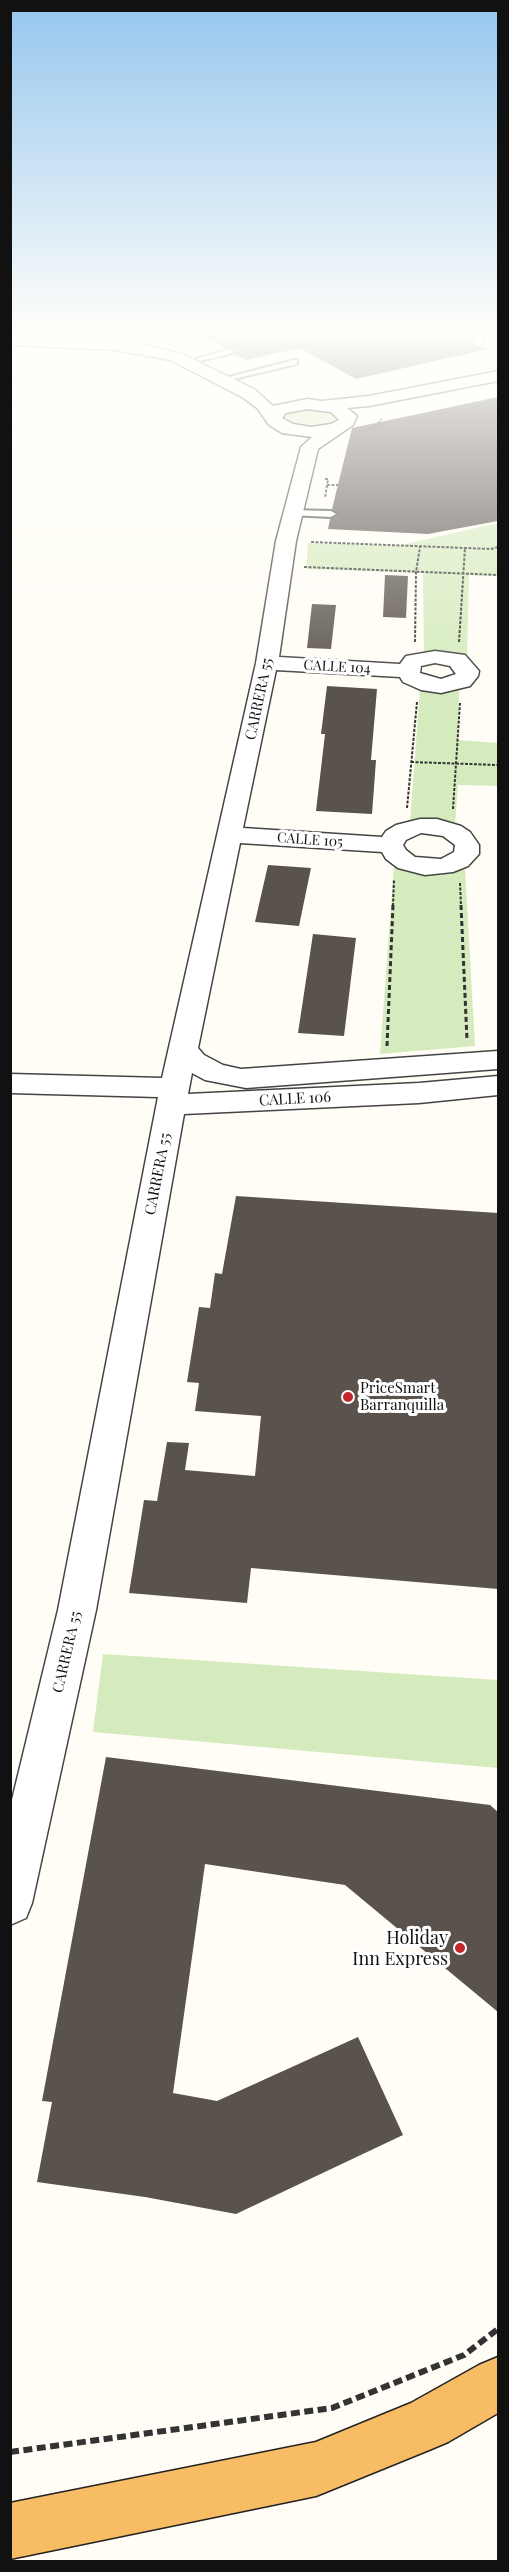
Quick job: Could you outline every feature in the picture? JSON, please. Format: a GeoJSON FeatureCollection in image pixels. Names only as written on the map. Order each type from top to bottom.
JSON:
{"type":"FeatureCollection","features":[{"type":"Feature","properties":{"kind":"highway"},"geometry":{"type":"LineString","coordinates":[[10,2531],[316,2469],[429,2423],[498,2384]]}},
{"type":"Feature","properties":{"kind":"street","name":"CARRERA 55"},"geometry":{"type":"LineString","coordinates":[[10,1903],[77,1610],[183,1049],[267,663],[286,540],[313,452]]}},
{"type":"Feature","properties":{"kind":"street","name":"CALLE 104"},"geometry":{"type":"LineString","coordinates":[[267,663],[414,671],[441,686],[459,671]]}},
{"type":"Feature","properties":{"kind":"street"},"geometry":{"type":"LineString","coordinates":[[420,826],[436,826],[452,831],[467,845],[466,854],[459,861],[444,867],[425,867],[407,863],[397,843],[420,826]]}},
{"type":"Feature","properties":{"kind":"street","name":"CALLE 105"},"geometry":{"type":"LineString","coordinates":[[230,835],[397,843]]}},
{"type":"Feature","properties":{"kind":"street","name":"CALLE 106"},"geometry":{"type":"LineString","coordinates":[[183,1049],[194,1062],[215,1073],[241,1078],[267,1078]]}},
{"type":"Feature","properties":{"kind":"street","name":"CALLE 106"},"geometry":{"type":"LineString","coordinates":[[175,1092],[267,1078],[386,1068],[420,1079],[468,1062],[498,1060]]}},
{"type":"Feature","properties":{"kind":"street","name":"CALLE 106"},"geometry":{"type":"LineString","coordinates":[[10,1083],[175,1092],[420,1079],[498,1086]]}},
{"type":"Feature","properties":{"kind":"lane"},"geometry":{"type":"LineString","coordinates":[[286,540],[331,514]]}},
{"type":"Feature","properties":{"kind":"path"},"geometry":{"type":"LineString","coordinates":[[327,485],[338,485]]}},
{"type":"Feature","properties":{"kind":"path"},"geometry":{"type":"LineString","coordinates":[[286,540],[465,549],[498,547]]}},
{"type":"Feature","properties":{"kind":"path"},"geometry":{"type":"LineString","coordinates":[[286,540],[416,572],[498,575]]}},
{"type":"Feature","properties":{"kind":"path"},"geometry":{"type":"LineString","coordinates":[[386,1068],[397,843],[411,762],[416,572],[420,547]]}},
{"type":"Feature","properties":{"kind":"path"},"geometry":{"type":"LineString","coordinates":[[452,831],[465,549]]}},
{"type":"Feature","properties":{"kind":"path"},"geometry":{"type":"LineString","coordinates":[[411,762],[498,765]]}},
{"type":"Feature","properties":{"kind":"path"},"geometry":{"type":"LineString","coordinates":[[459,861],[468,1062]]}},
{"type":"Feature","properties":{"kind":"path"},"geometry":{"type":"LineString","coordinates":[[10,2452],[332,2408],[464,2355],[498,2329]]}},
{"type":"Feature","properties":{"kind":"green space"},"geometry":{"type":"Polygon","coordinates":[[[498,523],[498,576],[469,575],[467,659],[424,654],[423,573],[306,569],[308,543],[397,546],[498,523]]]}},
{"type":"Feature","properties":{"kind":"green space"},"geometry":{"type":"Polygon","coordinates":[[[420,689],[438,692],[459,690],[458,740],[498,743],[498,786],[458,785],[455,825],[410,822],[420,689]]]}},
{"type":"Feature","properties":{"kind":"green space"},"geometry":{"type":"Polygon","coordinates":[[[394,865],[424,875],[439,875],[465,869],[475,1046],[380,1054],[394,865]]]}},
{"type":"Feature","properties":{"kind":"green space"},"geometry":{"type":"Polygon","coordinates":[[[103,1654],[498,1680],[498,1768],[93,1732],[103,1654]]]}},
{"type":"Feature","properties":{"kind":"building"},"geometry":{"type":"Polygon","coordinates":[[[346,452],[498,452],[498,521],[428,534],[328,529],[330,519],[338,515],[332,509],[346,452]]]}},
{"type":"Feature","properties":{"kind":"building"},"geometry":{"type":"Polygon","coordinates":[[[385,575],[408,576],[406,618],[383,617],[385,575]]]}},
{"type":"Feature","properties":{"kind":"building"},"geometry":{"type":"Polygon","coordinates":[[[312,604],[336,605],[331,649],[307,648],[312,604]]]}},
{"type":"Feature","properties":{"kind":"building"},"geometry":{"type":"Polygon","coordinates":[[[327,686],[377,689],[371,760],[376,760],[372,814],[316,811],[325,734],[321,734],[327,686]]]}},
{"type":"Feature","properties":{"kind":"building"},"geometry":{"type":"Polygon","coordinates":[[[268,865],[311,868],[299,926],[255,922],[268,865]]]}},
{"type":"Feature","properties":{"kind":"building"},"geometry":{"type":"Polygon","coordinates":[[[313,934],[356,938],[344,1036],[298,1033],[313,934]]]}},
{"type":"Feature","properties":{"kind":"building","name":"PriceSmart Barranquilla"},"geometry":{"type":"Polygon","coordinates":[[[236,1196],[498,1213],[498,1589],[251,1568],[247,1603],[129,1593],[144,1500],[157,1501],[167,1442],[189,1443],[185,1470],[255,1476],[261,1416],[195,1411],[199,1383],[187,1382],[199,1307],[210,1308],[215,1273],[222,1274],[236,1196]]]}},
{"type":"Feature","properties":{"kind":"building"},"geometry":{"type":"Polygon","coordinates":[[[106,1757],[490,1805],[498,1812],[498,2012],[345,1885],[205,1864],[173,2093],[217,2101],[358,2037],[403,2135],[236,2214],[145,2197],[37,2182],[52,2102],[42,2101],[106,1757]]]}},
{"type":"Feature","properties":{"kind":"place","name":"PriceSmart Barranquilla"},"geometry":{"type":"Point","coordinates":[348,1397]}},
{"type":"Feature","properties":{"kind":"place","name":"Holiday Inn Express"},"geometry":{"type":"Point","coordinates":[460,1948]}}]}
